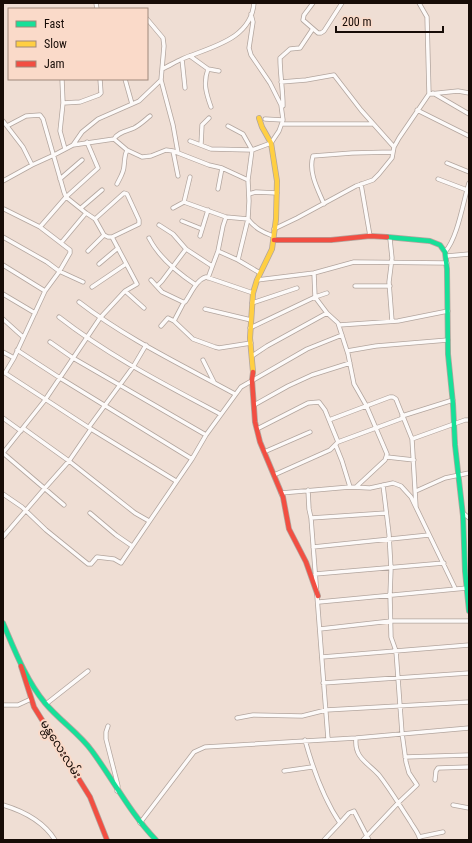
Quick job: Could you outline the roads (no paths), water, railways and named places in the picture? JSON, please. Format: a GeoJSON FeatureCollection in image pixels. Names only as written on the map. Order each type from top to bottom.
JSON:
{"type":"FeatureCollection","features":[{"type":"Feature","properties":{"kind":"street"},"geometry":{"type":"LineString","coordinates":[[162,69],[182,59],[227,41],[247,26],[254,3]]}},
{"type":"Feature","properties":{"kind":"street"},"geometry":{"type":"LineString","coordinates":[[313,3],[303,18],[304,22],[312,30],[318,33],[324,31],[342,3]]}},
{"type":"Feature","properties":{"kind":"street"},"geometry":{"type":"LineString","coordinates":[[274,229],[361,184],[373,180],[380,174],[392,158],[394,147],[431,93],[427,17],[419,3]]}},
{"type":"Feature","properties":{"kind":"street"},"geometry":{"type":"LineString","coordinates":[[251,14],[253,22],[249,48],[251,55],[277,96],[283,113]]}},
{"type":"Feature","properties":{"kind":"street"},"geometry":{"type":"LineString","coordinates":[[148,20],[163,38],[161,80],[173,125],[178,153]]}},
{"type":"Feature","properties":{"kind":"street"},"geometry":{"type":"LineString","coordinates":[[190,141],[211,149],[252,150],[272,142],[282,122],[283,113],[283,94],[280,76],[281,57],[290,49],[300,48],[312,30]]}},
{"type":"Feature","properties":{"kind":"street"},"geometry":{"type":"LineString","coordinates":[[190,56],[208,69],[219,72]]}},
{"type":"Feature","properties":{"kind":"street"},"geometry":{"type":"LineString","coordinates":[[182,59],[185,88]]}},
{"type":"Feature","properties":{"kind":"street"},"geometry":{"type":"LineString","coordinates":[[208,69],[204,86],[211,107]]}},
{"type":"Feature","properties":{"kind":"street"},"geometry":{"type":"LineString","coordinates":[[281,82],[306,80],[334,75],[372,124],[394,147]]}},
{"type":"Feature","properties":{"kind":"street"},"geometry":{"type":"LineString","coordinates":[[62,80],[63,103],[60,131],[65,149]]}},
{"type":"Feature","properties":{"kind":"street"},"geometry":{"type":"LineString","coordinates":[[63,103],[80,102],[99,95],[101,93],[100,80]]}},
{"type":"Feature","properties":{"kind":"street"},"geometry":{"type":"LineString","coordinates":[[125,80],[132,104]]}},
{"type":"Feature","properties":{"kind":"street"},"geometry":{"type":"LineString","coordinates":[[73,145],[82,132],[98,119],[139,101],[161,80]]}},
{"type":"Feature","properties":{"kind":"street"},"geometry":{"type":"LineString","coordinates":[[431,93],[458,91],[469,93]]}},
{"type":"Feature","properties":{"kind":"street"},"geometry":{"type":"LineString","coordinates":[[431,93],[469,114]]}},
{"type":"Feature","properties":{"kind":"street"},"geometry":{"type":"LineString","coordinates":[[418,110],[469,136]]}},
{"type":"Feature","properties":{"kind":"street"},"geometry":{"type":"LineString","coordinates":[[7,126],[26,116],[40,115],[43,119],[66,197],[95,219],[104,235],[112,237],[139,224],[139,220],[127,194],[124,193],[95,219]]}},
{"type":"Feature","properties":{"kind":"street"},"geometry":{"type":"LineString","coordinates":[[3,181],[73,145],[114,139],[120,133],[136,127],[150,116]]}},
{"type":"Feature","properties":{"kind":"street"},"geometry":{"type":"LineString","coordinates":[[201,145],[202,124],[209,118]]}},
{"type":"Feature","properties":{"kind":"street"},"geometry":{"type":"LineString","coordinates":[[259,118],[262,127],[272,142],[277,181],[272,249],[260,273],[253,293],[250,328],[254,405],[260,442],[282,493],[289,529],[306,562],[318,596]]}},
{"type":"Feature","properties":{"kind":"street"},"geometry":{"type":"LineString","coordinates":[[265,119],[282,122],[372,124]]}},
{"type":"Feature","properties":{"kind":"street"},"geometry":{"type":"LineString","coordinates":[[3,121],[23,147],[32,165]]}},
{"type":"Feature","properties":{"kind":"street"},"geometry":{"type":"LineString","coordinates":[[228,126],[243,134],[252,150],[248,180],[248,219],[238,260]]}},
{"type":"Feature","properties":{"kind":"street"},"geometry":{"type":"LineString","coordinates":[[114,139],[127,150],[142,157],[151,156],[166,150],[173,151],[209,165],[222,168],[248,180]]}},
{"type":"Feature","properties":{"kind":"street"},"geometry":{"type":"LineString","coordinates":[[40,227],[66,197],[98,168],[87,142]]}},
{"type":"Feature","properties":{"kind":"street"},"geometry":{"type":"LineString","coordinates":[[117,184],[123,172],[124,157],[127,150]]}},
{"type":"Feature","properties":{"kind":"street"},"geometry":{"type":"LineString","coordinates":[[173,151],[178,176]]}},
{"type":"Feature","properties":{"kind":"street"},"geometry":{"type":"LineString","coordinates":[[324,204],[315,182],[312,165],[313,156],[393,152]]}},
{"type":"Feature","properties":{"kind":"street"},"geometry":{"type":"LineString","coordinates":[[60,179],[82,160]]}},
{"type":"Feature","properties":{"kind":"street"},"geometry":{"type":"LineString","coordinates":[[447,163],[469,172]]}},
{"type":"Feature","properties":{"kind":"street"},"geometry":{"type":"LineString","coordinates":[[218,189],[222,168]]}},
{"type":"Feature","properties":{"kind":"street"},"geometry":{"type":"LineString","coordinates":[[184,202],[190,177]]}},
{"type":"Feature","properties":{"kind":"street"},"geometry":{"type":"LineString","coordinates":[[438,179],[467,190]]}},
{"type":"Feature","properties":{"kind":"street"},"geometry":{"type":"LineString","coordinates":[[446,254],[454,237],[469,183]]}},
{"type":"Feature","properties":{"kind":"street"},"geometry":{"type":"LineString","coordinates":[[361,184],[370,236]]}},
{"type":"Feature","properties":{"kind":"street"},"geometry":{"type":"LineString","coordinates":[[80,208],[102,190]]}},
{"type":"Feature","properties":{"kind":"street"},"geometry":{"type":"LineString","coordinates":[[249,194],[256,192],[276,193]]}},
{"type":"Feature","properties":{"kind":"street"},"geometry":{"type":"LineString","coordinates":[[173,208],[184,202],[226,217],[248,219],[261,232],[273,238],[331,240],[370,236],[390,239],[430,241],[440,245],[446,254],[447,263],[448,354],[467,546],[467,588],[469,611]]}},
{"type":"Feature","properties":{"kind":"street"},"geometry":{"type":"LineString","coordinates":[[4,209],[40,227],[70,250],[70,253],[59,271],[45,290],[14,358],[4,373],[176,481]]}},
{"type":"Feature","properties":{"kind":"street"},"geometry":{"type":"LineString","coordinates":[[200,236],[208,210]]}},
{"type":"Feature","properties":{"kind":"street"},"geometry":{"type":"LineString","coordinates":[[61,243],[86,213]]}},
{"type":"Feature","properties":{"kind":"street"},"geometry":{"type":"LineString","coordinates":[[208,278],[218,251],[226,217]]}},
{"type":"Feature","properties":{"kind":"street"},"geometry":{"type":"LineString","coordinates":[[182,221],[202,229]]}},
{"type":"Feature","properties":{"kind":"street"},"geometry":{"type":"LineString","coordinates":[[159,225],[173,234],[186,249],[212,266]]}},
{"type":"Feature","properties":{"kind":"street"},"geometry":{"type":"LineString","coordinates":[[88,251],[104,235]]}},
{"type":"Feature","properties":{"kind":"street"},"geometry":{"type":"LineString","coordinates":[[3,237],[47,262],[59,271],[83,282]]}},
{"type":"Feature","properties":{"kind":"street"},"geometry":{"type":"LineString","coordinates":[[64,505],[3,453],[45,400],[100,318],[126,291],[137,284],[137,281],[112,237]]}},
{"type":"Feature","properties":{"kind":"street"},"geometry":{"type":"LineString","coordinates":[[149,238],[159,253],[172,267],[196,285]]}},
{"type":"Feature","properties":{"kind":"street"},"geometry":{"type":"LineString","coordinates":[[390,239],[392,262],[390,286],[392,321]]}},
{"type":"Feature","properties":{"kind":"street"},"geometry":{"type":"LineString","coordinates":[[99,264],[118,248]]}},
{"type":"Feature","properties":{"kind":"street"},"geometry":{"type":"LineString","coordinates":[[157,286],[186,249]]}},
{"type":"Feature","properties":{"kind":"street"},"geometry":{"type":"LineString","coordinates":[[218,251],[238,260],[260,273]]}},
{"type":"Feature","properties":{"kind":"street"},"geometry":{"type":"LineString","coordinates":[[446,254],[469,254]]}},
{"type":"Feature","properties":{"kind":"street"},"geometry":{"type":"LineString","coordinates":[[257,280],[314,273],[354,262],[447,263]]}},
{"type":"Feature","properties":{"kind":"street"},"geometry":{"type":"LineString","coordinates":[[92,287],[126,264]]}},
{"type":"Feature","properties":{"kind":"street"},"geometry":{"type":"LineString","coordinates":[[3,265],[45,290]]}},
{"type":"Feature","properties":{"kind":"street"},"geometry":{"type":"LineString","coordinates":[[314,273],[315,297],[327,313],[339,325],[347,350],[354,384],[376,427],[387,457]]}},
{"type":"Feature","properties":{"kind":"street"},"geometry":{"type":"LineString","coordinates":[[174,321],[184,302],[203,278],[208,278],[253,293]]}},
{"type":"Feature","properties":{"kind":"street"},"geometry":{"type":"LineString","coordinates":[[151,280],[162,292],[184,302]]}},
{"type":"Feature","properties":{"kind":"street"},"geometry":{"type":"LineString","coordinates":[[355,286],[390,286]]}},
{"type":"Feature","properties":{"kind":"street"},"geometry":{"type":"LineString","coordinates":[[252,303],[297,288]]}},
{"type":"Feature","properties":{"kind":"street"},"geometry":{"type":"LineString","coordinates":[[126,291],[144,308]]}},
{"type":"Feature","properties":{"kind":"street"},"geometry":{"type":"LineString","coordinates":[[250,328],[315,297],[327,293]]}},
{"type":"Feature","properties":{"kind":"street"},"geometry":{"type":"LineString","coordinates":[[3,294],[35,313]]}},
{"type":"Feature","properties":{"kind":"street"},"geometry":{"type":"LineString","coordinates":[[79,302],[100,318],[235,394]]}},
{"type":"Feature","properties":{"kind":"street"},"geometry":{"type":"LineString","coordinates":[[205,309],[251,320]]}},
{"type":"Feature","properties":{"kind":"street"},"geometry":{"type":"LineString","coordinates":[[339,325],[392,321],[448,311]]}},
{"type":"Feature","properties":{"kind":"street"},"geometry":{"type":"LineString","coordinates":[[252,356],[267,346],[327,313]]}},
{"type":"Feature","properties":{"kind":"street"},"geometry":{"type":"LineString","coordinates":[[59,317],[87,338],[133,367],[220,414]]}},
{"type":"Feature","properties":{"kind":"street"},"geometry":{"type":"LineString","coordinates":[[161,326],[168,318],[174,321],[194,338],[219,348],[251,343]]}},
{"type":"Feature","properties":{"kind":"street"},"geometry":{"type":"LineString","coordinates":[[3,319],[23,337]]}},
{"type":"Feature","properties":{"kind":"street"},"geometry":{"type":"LineString","coordinates":[[3,494],[26,511],[46,530],[88,564],[91,564],[98,558],[114,559],[121,563],[192,459],[220,414],[241,387],[307,349],[342,335]]}},
{"type":"Feature","properties":{"kind":"street"},"geometry":{"type":"LineString","coordinates":[[347,350],[448,340]]}},
{"type":"Feature","properties":{"kind":"street"},"geometry":{"type":"LineString","coordinates":[[50,342],[73,358],[206,435]]}},
{"type":"Feature","properties":{"kind":"street"},"geometry":{"type":"LineString","coordinates":[[4,535],[69,461],[105,405],[133,367],[146,345]]}},
{"type":"Feature","properties":{"kind":"street"},"geometry":{"type":"LineString","coordinates":[[17,350],[192,459]]}},
{"type":"Feature","properties":{"kind":"street"},"geometry":{"type":"LineString","coordinates":[[3,352],[14,358]]}},
{"type":"Feature","properties":{"kind":"street"},"geometry":{"type":"LineString","coordinates":[[203,360],[214,383]]}},
{"type":"Feature","properties":{"kind":"street"},"geometry":{"type":"LineString","coordinates":[[254,405],[288,386],[312,375],[350,363]]}},
{"type":"Feature","properties":{"kind":"street"},"geometry":{"type":"LineString","coordinates":[[329,420],[366,405],[393,397],[396,399],[412,439],[416,508]]}},
{"type":"Feature","properties":{"kind":"street"},"geometry":{"type":"LineString","coordinates":[[274,475],[330,450],[337,444],[376,427],[453,400]]}},
{"type":"Feature","properties":{"kind":"street"},"geometry":{"type":"LineString","coordinates":[[257,429],[308,403],[319,402],[325,410],[329,420],[350,487]]}},
{"type":"Feature","properties":{"kind":"street"},"geometry":{"type":"LineString","coordinates":[[3,418],[69,461],[135,513],[149,521]]}},
{"type":"Feature","properties":{"kind":"street"},"geometry":{"type":"LineString","coordinates":[[412,439],[469,420]]}},
{"type":"Feature","properties":{"kind":"street"},"geometry":{"type":"LineString","coordinates":[[264,452],[310,432]]}},
{"type":"Feature","properties":{"kind":"street"},"geometry":{"type":"LineString","coordinates":[[387,457],[414,460]]}},
{"type":"Feature","properties":{"kind":"street"},"geometry":{"type":"LineString","coordinates":[[356,487],[387,457]]}},
{"type":"Feature","properties":{"kind":"street"},"geometry":{"type":"LineString","coordinates":[[416,491],[445,478],[469,473]]}},
{"type":"Feature","properties":{"kind":"street"},"geometry":{"type":"LineString","coordinates":[[282,493],[350,487],[370,488],[394,483],[402,486],[411,497],[455,588]]}},
{"type":"Feature","properties":{"kind":"street"},"geometry":{"type":"LineString","coordinates":[[363,840],[416,785],[409,774],[402,734],[396,652],[392,637],[389,539],[383,485]]}},
{"type":"Feature","properties":{"kind":"street"},"geometry":{"type":"LineString","coordinates":[[308,490],[309,509],[312,518],[315,574],[319,602],[323,683],[328,739]]}},
{"type":"Feature","properties":{"kind":"street"},"geometry":{"type":"LineString","coordinates":[[90,513],[116,535],[132,546]]}},
{"type":"Feature","properties":{"kind":"street"},"geometry":{"type":"LineString","coordinates":[[312,518],[386,513]]}},
{"type":"Feature","properties":{"kind":"street"},"geometry":{"type":"LineString","coordinates":[[463,513],[469,518]]}},
{"type":"Feature","properties":{"kind":"street"},"geometry":{"type":"LineString","coordinates":[[313,547],[429,535]]}},
{"type":"Feature","properties":{"kind":"street"},"geometry":{"type":"LineString","coordinates":[[315,574],[444,563]]}},
{"type":"Feature","properties":{"kind":"street"},"geometry":{"type":"LineString","coordinates":[[319,602],[467,588]]}},
{"type":"Feature","properties":{"kind":"street"},"geometry":{"type":"LineString","coordinates":[[320,629],[391,621],[469,620]]}},
{"type":"Feature","properties":{"kind":"street"},"geometry":{"type":"LineString","coordinates":[[3,623],[18,657],[37,692],[46,704],[91,750],[117,792],[140,823],[156,840]]}},
{"type":"Feature","properties":{"kind":"street"},"geometry":{"type":"LineString","coordinates":[[322,657],[469,645]]}},
{"type":"Feature","properties":{"kind":"street","name":"မန္တလေးလမ်း"},"geometry":{"type":"LineString","coordinates":[[18,657],[34,707],[90,797],[107,840]]}},
{"type":"Feature","properties":{"kind":"street"},"geometry":{"type":"LineString","coordinates":[[46,704],[88,671]]}},
{"type":"Feature","properties":{"kind":"street"},"geometry":{"type":"LineString","coordinates":[[323,683],[469,673]]}},
{"type":"Feature","properties":{"kind":"street"},"geometry":{"type":"LineString","coordinates":[[3,705],[18,705],[31,699]]}},
{"type":"Feature","properties":{"kind":"street"},"geometry":{"type":"LineString","coordinates":[[237,718],[253,715],[302,716],[326,710],[469,702]]}},
{"type":"Feature","properties":{"kind":"street"},"geometry":{"type":"LineString","coordinates":[[108,726],[106,739],[118,786],[117,792]]}},
{"type":"Feature","properties":{"kind":"street"},"geometry":{"type":"LineString","coordinates":[[140,823],[194,752],[200,748],[305,740],[356,738],[469,728]]}},
{"type":"Feature","properties":{"kind":"street"},"geometry":{"type":"LineString","coordinates":[[356,738],[358,753],[367,765],[378,775],[420,838],[443,832]]}},
{"type":"Feature","properties":{"kind":"street"},"geometry":{"type":"LineString","coordinates":[[305,740],[312,767],[332,811],[340,823]]}},
{"type":"Feature","properties":{"kind":"street"},"geometry":{"type":"LineString","coordinates":[[405,757],[469,755]]}},
{"type":"Feature","properties":{"kind":"street"},"geometry":{"type":"LineString","coordinates":[[284,771],[312,767]]}},
{"type":"Feature","properties":{"kind":"street"},"geometry":{"type":"LineString","coordinates":[[435,780],[436,771],[438,768],[469,767]]}},
{"type":"Feature","properties":{"kind":"street"},"geometry":{"type":"LineString","coordinates":[[3,805],[24,813],[42,825],[52,834],[55,840]]}},
{"type":"Feature","properties":{"kind":"street"},"geometry":{"type":"LineString","coordinates":[[453,805],[469,808]]}},
{"type":"Feature","properties":{"kind":"street"},"geometry":{"type":"LineString","coordinates":[[324,840],[349,813],[354,812],[369,840]]}}]}
